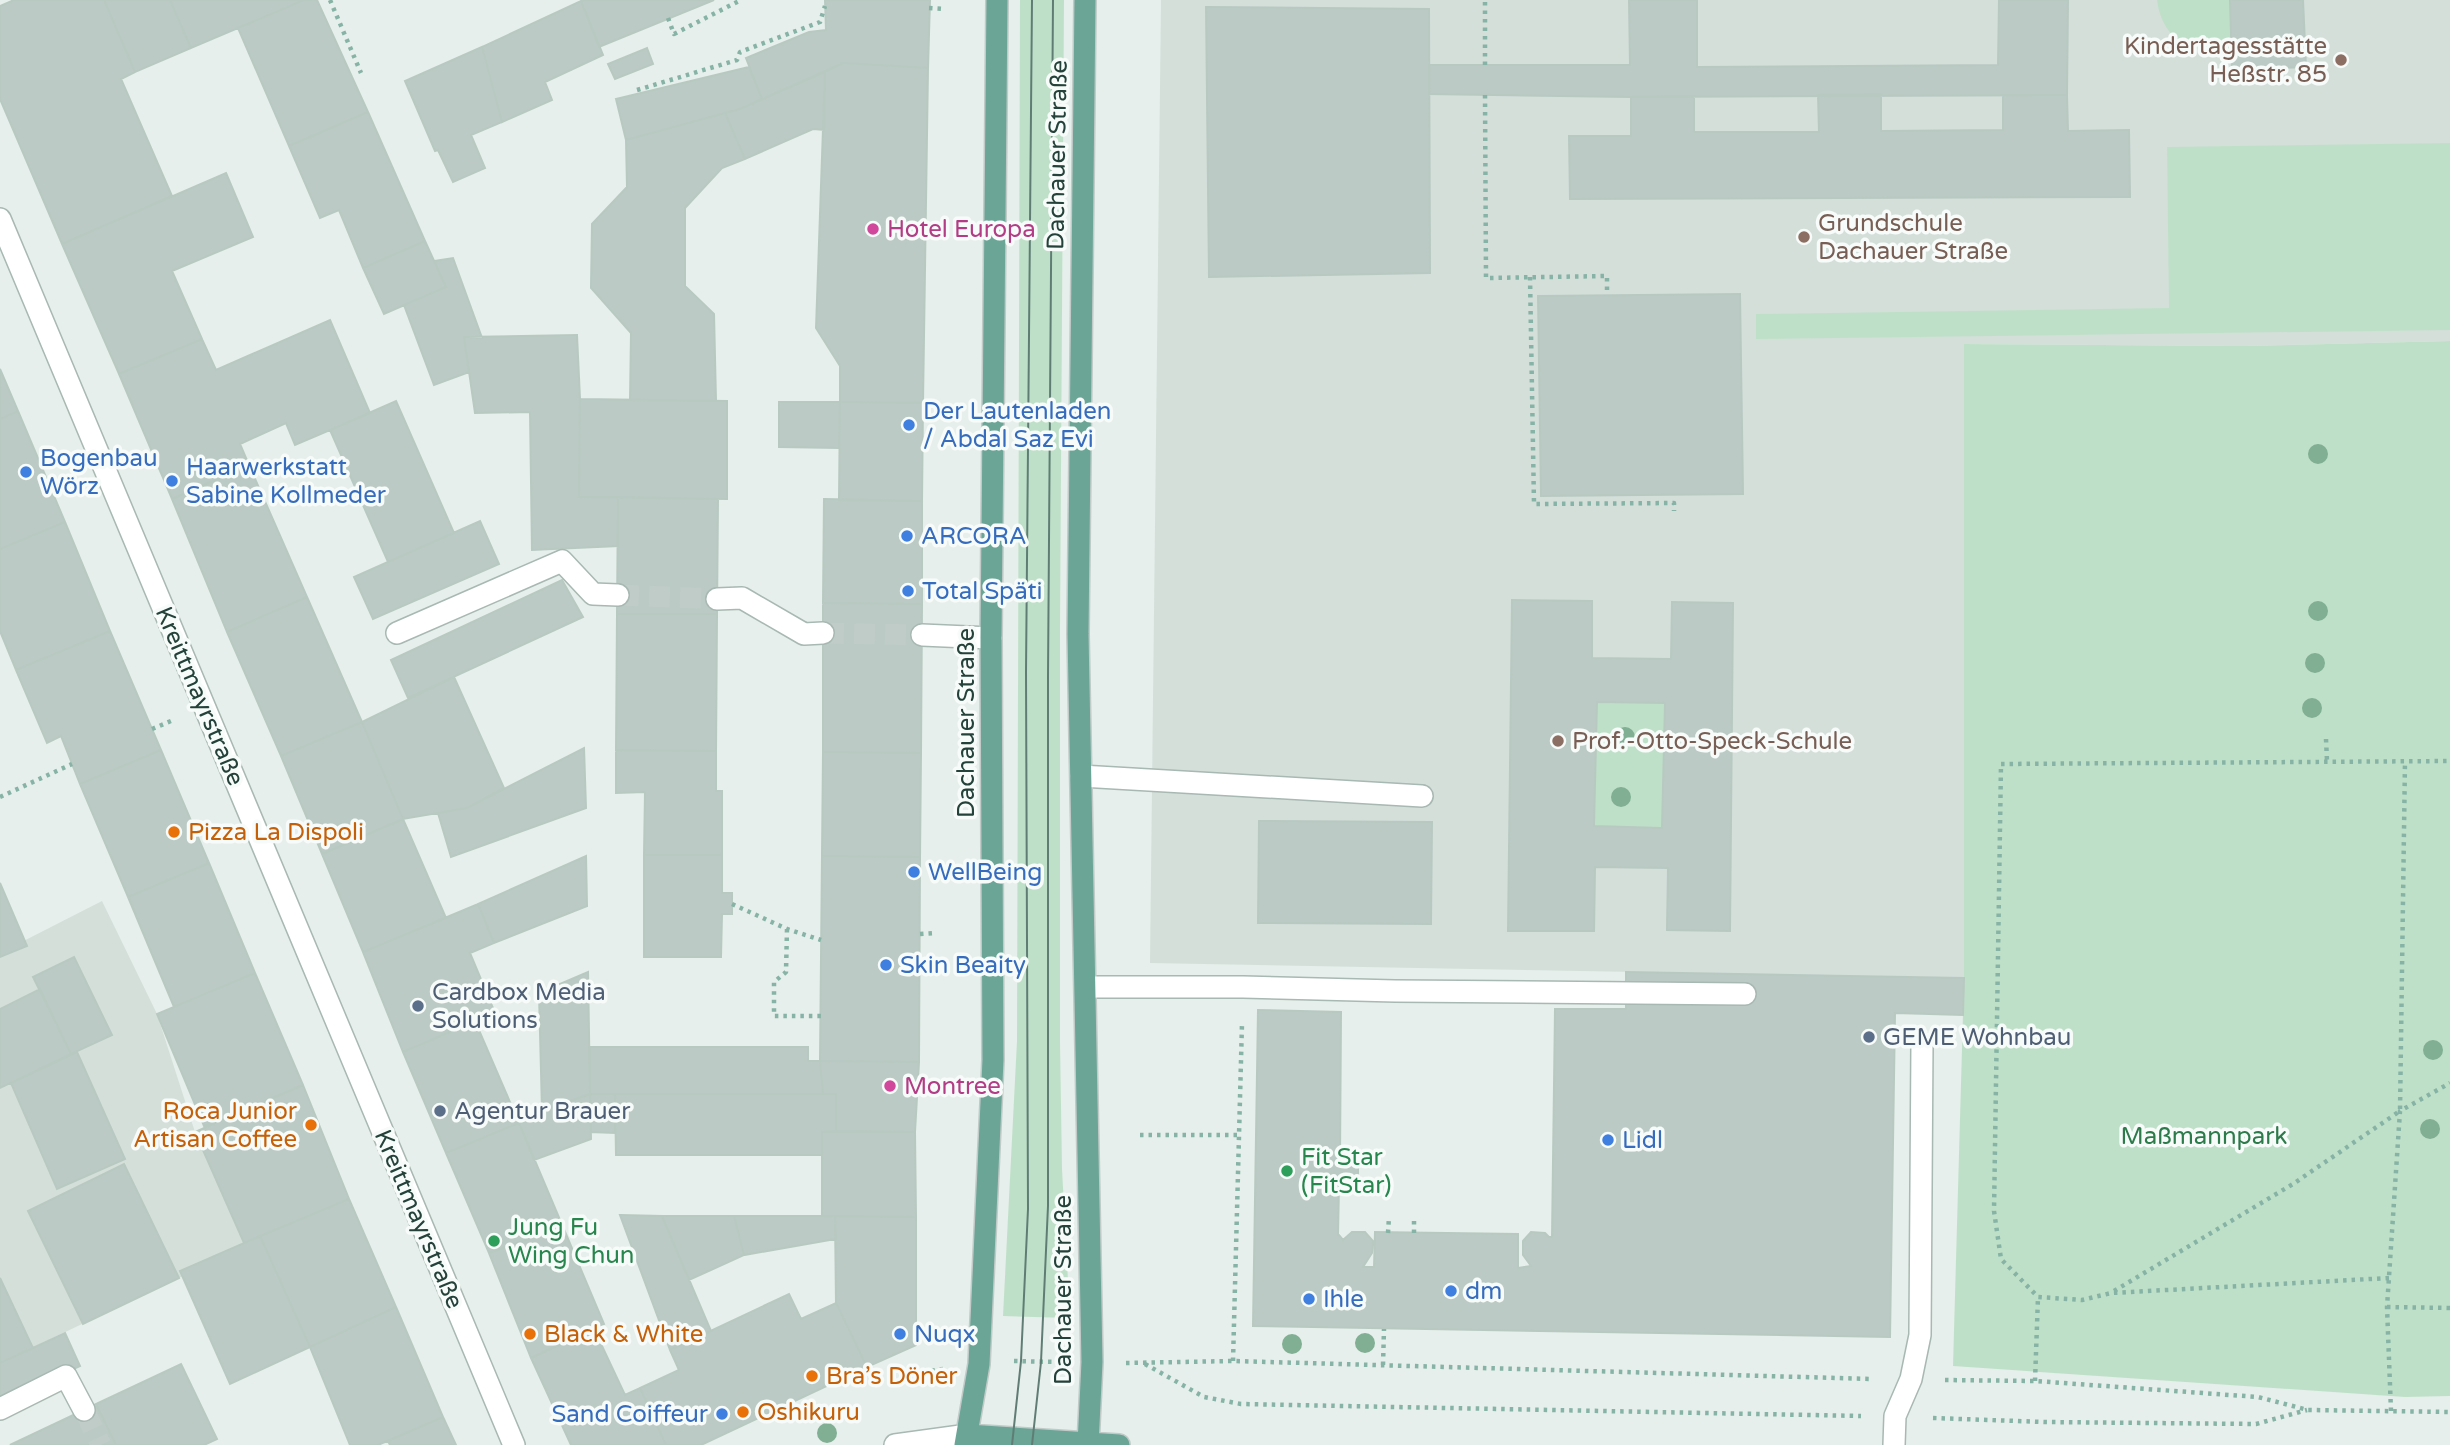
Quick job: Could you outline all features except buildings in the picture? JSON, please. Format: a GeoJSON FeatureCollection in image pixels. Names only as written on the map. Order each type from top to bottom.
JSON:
{"type":"FeatureCollection","features":[{"type":"Feature","properties":{"kind":"main road","name":"Dachauer Straße"},"geometry":{"type":"LineString","coordinates":[[966,1440],[979,1364],[993,1060],[991,638],[997,0]]}},
{"type":"Feature","properties":{"kind":"main road","name":"Dachauer Straße"},"geometry":{"type":"LineString","coordinates":[[1085,0],[1078,634],[1092,1362],[1088,1444]]}},
{"type":"Feature","properties":{"kind":"main road"},"geometry":{"type":"LineString","coordinates":[[966,1440],[1119,1445]]}},
{"type":"Feature","properties":{"kind":"street","name":"Kreittmayrstraße"},"geometry":{"type":"LineString","coordinates":[[0,219],[514,1445]]}},
{"type":"Feature","properties":{"kind":"street"},"geometry":{"type":"LineString","coordinates":[[397,633],[562,561],[593,594],[618,596]]}},
{"type":"Feature","properties":{"kind":"street"},"geometry":{"type":"LineString","coordinates":[[717,599],[742,598],[804,634],[823,633]]}},
{"type":"Feature","properties":{"kind":"street"},"geometry":{"type":"LineString","coordinates":[[922,635],[991,638]]}},
{"type":"Feature","properties":{"kind":"street"},"geometry":{"type":"LineString","coordinates":[[1081,776],[1422,796]]}},
{"type":"Feature","properties":{"kind":"street"},"geometry":{"type":"LineString","coordinates":[[1086,987],[1745,994]]}},
{"type":"Feature","properties":{"kind":"street"},"geometry":{"type":"LineString","coordinates":[[1894,1445],[1895,1416],[1911,1379],[1920,1335],[1922,1043]]}},
{"type":"Feature","properties":{"kind":"street"},"geometry":{"type":"LineString","coordinates":[[0,1409],[66,1376],[84,1410]]}},
{"type":"Feature","properties":{"kind":"street"},"geometry":{"type":"LineString","coordinates":[[895,1445],[966,1440]]}},
{"type":"Feature","properties":{"kind":"path"},"geometry":{"type":"LineString","coordinates":[[330,0],[361,73]]}},
{"type":"Feature","properties":{"kind":"path"},"geometry":{"type":"LineString","coordinates":[[668,18],[674,34],[741,0]]}},
{"type":"Feature","properties":{"kind":"path"},"geometry":{"type":"LineString","coordinates":[[1485,0],[1485,65]]}},
{"type":"Feature","properties":{"kind":"path"},"geometry":{"type":"LineString","coordinates":[[637,90],[737,60],[740,52],[820,22],[825,6]]}},
{"type":"Feature","properties":{"kind":"path"},"geometry":{"type":"LineString","coordinates":[[929,8],[945,9]]}},
{"type":"Feature","properties":{"kind":"path"},"geometry":{"type":"LineString","coordinates":[[1485,95],[1486,278],[1607,276],[1607,295]]}},
{"type":"Feature","properties":{"kind":"path"},"geometry":{"type":"LineString","coordinates":[[1530,277],[1534,503],[1672,503]]}},
{"type":"Feature","properties":{"kind":"path"},"geometry":{"type":"LineString","coordinates":[[1673,495],[1674,511]]}},
{"type":"Feature","properties":{"kind":"path"},"geometry":{"type":"LineString","coordinates":[[2326,739],[2327,761]]}},
{"type":"Feature","properties":{"kind":"path"},"geometry":{"type":"LineString","coordinates":[[2391,1411],[2387,1307],[2400,1111],[2406,761]]}},
{"type":"Feature","properties":{"kind":"path"},"geometry":{"type":"LineString","coordinates":[[2389,1278],[2111,1293],[2082,1300],[2038,1297],[2001,1259],[1994,1211],[2001,764],[2450,761]]}},
{"type":"Feature","properties":{"kind":"path"},"geometry":{"type":"LineString","coordinates":[[0,797],[72,764]]}},
{"type":"Feature","properties":{"kind":"path"},"geometry":{"type":"LineString","coordinates":[[732,904],[787,929],[821,940]]}},
{"type":"Feature","properties":{"kind":"path"},"geometry":{"type":"LineString","coordinates":[[787,929],[786,972],[774,982],[774,1016],[821,1016]]}},
{"type":"Feature","properties":{"kind":"path"},"geometry":{"type":"LineString","coordinates":[[920,934],[934,933]]}},
{"type":"Feature","properties":{"kind":"path"},"geometry":{"type":"LineString","coordinates":[[1233,1362],[1243,987]]}},
{"type":"Feature","properties":{"kind":"path"},"geometry":{"type":"LineString","coordinates":[[2111,1293],[2293,1184],[2400,1111],[2450,1083]]}},
{"type":"Feature","properties":{"kind":"path"},"geometry":{"type":"LineString","coordinates":[[1140,1135],[1239,1135]]}},
{"type":"Feature","properties":{"kind":"path"},"geometry":{"type":"LineString","coordinates":[[1388,1233],[1389,1217]]}},
{"type":"Feature","properties":{"kind":"path"},"geometry":{"type":"LineString","coordinates":[[1414,1218],[1414,1233]]}},
{"type":"Feature","properties":{"kind":"path"},"geometry":{"type":"LineString","coordinates":[[2035,1381],[2038,1297]]}},
{"type":"Feature","properties":{"kind":"path"},"geometry":{"type":"LineString","coordinates":[[2387,1307],[2450,1308]]}},
{"type":"Feature","properties":{"kind":"path"},"geometry":{"type":"LineString","coordinates":[[1383,1365],[1384,1329]]}},
{"type":"Feature","properties":{"kind":"path"},"geometry":{"type":"LineString","coordinates":[[923,1372],[1021,1361],[1233,1362],[2035,1381],[2258,1396],[2308,1410],[2450,1412]]}},
{"type":"Feature","properties":{"kind":"path"},"geometry":{"type":"LineString","coordinates":[[1144,1363],[1204,1398],[1241,1404],[1895,1416],[2045,1422],[2256,1424],[2308,1410]]}},
{"type":"Feature","properties":{"kind":"shaded area"},"geometry":{"type":"Polygon","coordinates":[[[1161,0],[2450,0],[2450,341],[2242,346],[1964,344],[1964,978],[1150,963],[1161,0]]]}},
{"type":"Feature","properties":{"kind":"shaded area"},"geometry":{"type":"Polygon","coordinates":[[[102,901],[157,1014],[195,1132],[244,1243],[179,1278],[0,1363],[0,953],[102,901]]]}},
{"type":"Feature","properties":{"kind":"green space"},"geometry":{"type":"Polygon","coordinates":[[[1020,0],[1064,0],[1060,1042],[1062,1169],[1070,1318],[1003,1316],[1017,1041],[1020,0]]]}},
{"type":"Feature","properties":{"kind":"green space"},"geometry":{"type":"Polygon","coordinates":[[[2157,0],[2230,0],[2232,51],[2205,51],[2182,43],[2165,26],[2157,0]]]}},
{"type":"Feature","properties":{"kind":"green space"},"geometry":{"type":"Polygon","coordinates":[[[2450,143],[2450,330],[1756,339],[1756,314],[2169,308],[2167,147],[2450,143]]]}},
{"type":"Feature","properties":{"kind":"green space","name":"Maßmannpark"},"geometry":{"type":"Polygon","coordinates":[[[2450,341],[2450,1396],[2405,1397],[1953,1366],[1964,978],[1964,344],[2242,346],[2450,341]]]}},
{"type":"Feature","properties":{"kind":"green space"},"geometry":{"type":"Polygon","coordinates":[[[1597,702],[1665,703],[1662,828],[1594,826],[1597,702]]]}},
{"type":"Feature","properties":{"kind":"tunnel"},"geometry":{"type":"LineString","coordinates":[[618,595],[717,599]]}},
{"type":"Feature","properties":{"kind":"tunnel"},"geometry":{"type":"LineString","coordinates":[[823,633],[922,635]]}},
{"type":"Feature","properties":{"kind":"tunnel"},"geometry":{"type":"LineString","coordinates":[[84,1410],[101,1445]]}},
{"type":"Feature","properties":{"kind":"tram line"},"geometry":{"type":"LineString","coordinates":[[1012,1445],[1021,1361],[1028,1209],[1026,672],[1032,0]]}},
{"type":"Feature","properties":{"kind":"tram line"},"geometry":{"type":"LineString","coordinates":[[1032,1445],[1041,1362],[1048,1206],[1048,676],[1053,0]]}},
{"type":"Feature","properties":{"kind":"place","name":"Kindertagesstätte Heßstr. 85"},"geometry":{"type":"Point","coordinates":[2341,60]}},
{"type":"Feature","properties":{"kind":"place","name":"Hotel Europa"},"geometry":{"type":"Point","coordinates":[873,229]}},
{"type":"Feature","properties":{"kind":"place","name":"Grundschule Dachauer Straße"},"geometry":{"type":"Point","coordinates":[1804,237]}},
{"type":"Feature","properties":{"kind":"place","name":"Der Lautenladen / Abdal Saz Evi"},"geometry":{"type":"Point","coordinates":[909,425]}},
{"type":"Feature","properties":{"kind":"place","name":"Bogenbau Wörz"},"geometry":{"type":"Point","coordinates":[26,472]}},
{"type":"Feature","properties":{"kind":"place","name":"Haarwerkstatt Sabine Kollmeder"},"geometry":{"type":"Point","coordinates":[172,481]}},
{"type":"Feature","properties":{"kind":"place","name":"ARCORA"},"geometry":{"type":"Point","coordinates":[907,536]}},
{"type":"Feature","properties":{"kind":"place","name":"Total Späti"},"geometry":{"type":"Point","coordinates":[908,591]}},
{"type":"Feature","properties":{"kind":"place","name":"Prof.-Otto-Speck-Schule"},"geometry":{"type":"Point","coordinates":[1558,741]}},
{"type":"Feature","properties":{"kind":"place","name":"Pizza La Dispoli"},"geometry":{"type":"Point","coordinates":[174,832]}},
{"type":"Feature","properties":{"kind":"place","name":"WellBeing"},"geometry":{"type":"Point","coordinates":[914,872]}},
{"type":"Feature","properties":{"kind":"place","name":"Skin Beaity"},"geometry":{"type":"Point","coordinates":[886,965]}},
{"type":"Feature","properties":{"kind":"place","name":"Cardbox Media Solutions"},"geometry":{"type":"Point","coordinates":[418,1006]}},
{"type":"Feature","properties":{"kind":"place","name":"GEME Wohnbau"},"geometry":{"type":"Point","coordinates":[1869,1037]}},
{"type":"Feature","properties":{"kind":"place","name":"Montree"},"geometry":{"type":"Point","coordinates":[890,1086]}},
{"type":"Feature","properties":{"kind":"place","name":"Agentur Brauer"},"geometry":{"type":"Point","coordinates":[440,1111]}},
{"type":"Feature","properties":{"kind":"place","name":"Roca Junior Artisan Coffee"},"geometry":{"type":"Point","coordinates":[311,1125]}},
{"type":"Feature","properties":{"kind":"place","name":"Lidl"},"geometry":{"type":"Point","coordinates":[1608,1140]}},
{"type":"Feature","properties":{"kind":"place","name":"Fit Star (FitStar)"},"geometry":{"type":"Point","coordinates":[1287,1171]}},
{"type":"Feature","properties":{"kind":"place","name":"Jung Fu Wing Chun"},"geometry":{"type":"Point","coordinates":[494,1241]}},
{"type":"Feature","properties":{"kind":"place","name":"dm"},"geometry":{"type":"Point","coordinates":[1451,1291]}},
{"type":"Feature","properties":{"kind":"place","name":"Ihle"},"geometry":{"type":"Point","coordinates":[1309,1299]}},
{"type":"Feature","properties":{"kind":"place","name":"Black & White"},"geometry":{"type":"Point","coordinates":[530,1334]}},
{"type":"Feature","properties":{"kind":"place","name":"Nuqx"},"geometry":{"type":"Point","coordinates":[900,1334]}},
{"type":"Feature","properties":{"kind":"place","name":"Bra’s Döner"},"geometry":{"type":"Point","coordinates":[812,1376]}},
{"type":"Feature","properties":{"kind":"place","name":"Oshikuru"},"geometry":{"type":"Point","coordinates":[743,1412]}},
{"type":"Feature","properties":{"kind":"place","name":"Sand Coiffeur"},"geometry":{"type":"Point","coordinates":[722,1414]}}]}
